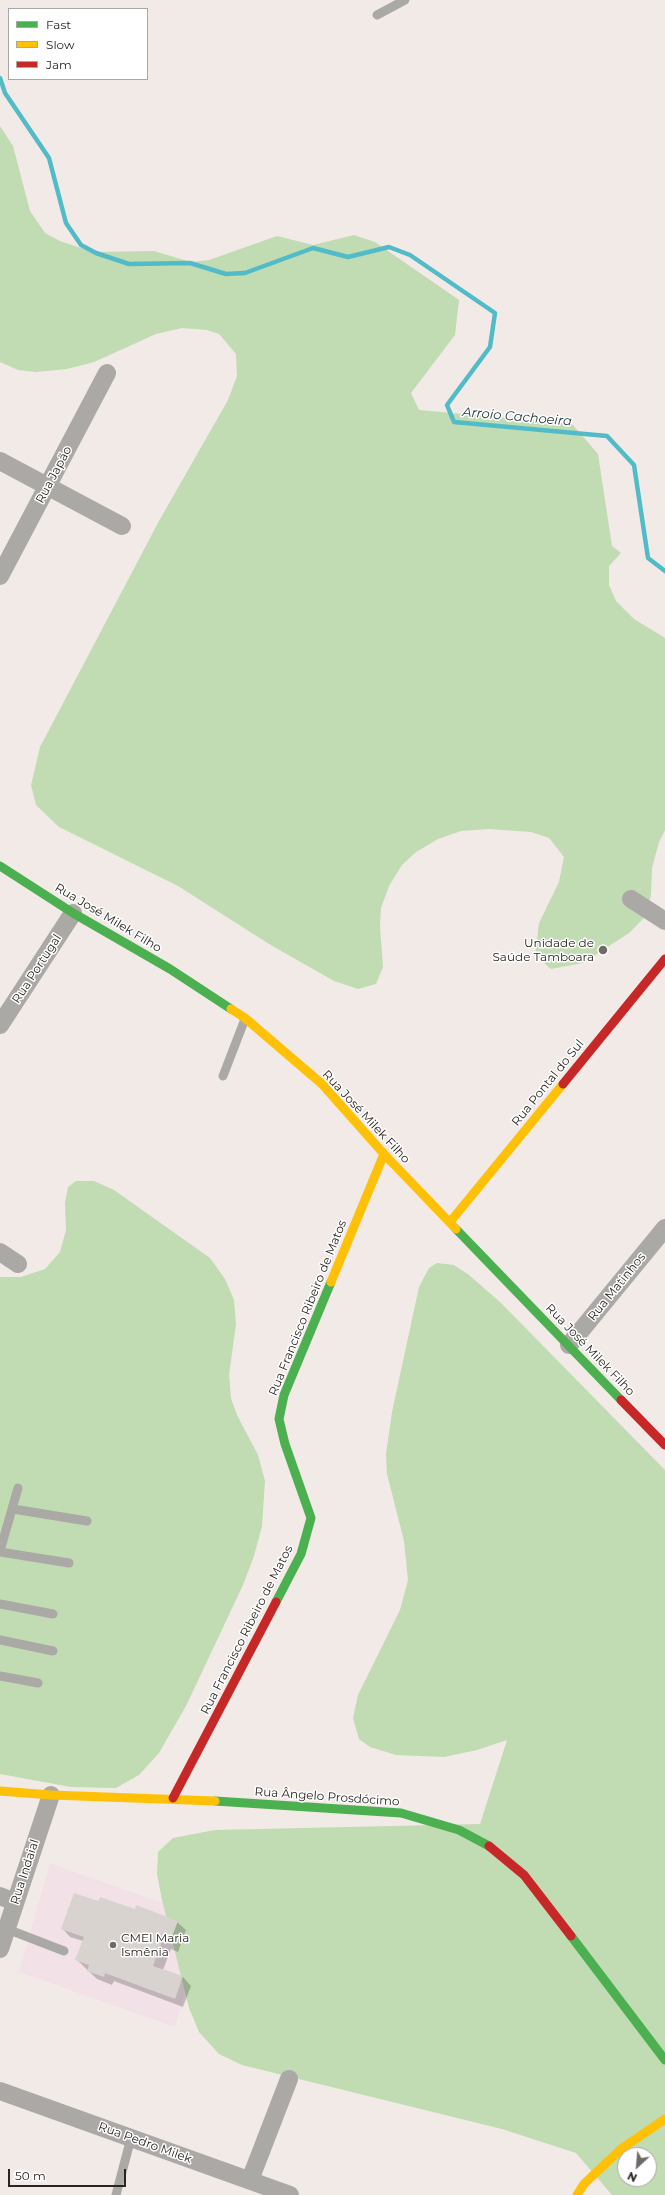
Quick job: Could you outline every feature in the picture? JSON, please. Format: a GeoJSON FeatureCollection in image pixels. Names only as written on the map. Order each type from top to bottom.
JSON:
{"type":"FeatureCollection","features":[{"type":"Feature","properties":{"kind":"street","name":"Rua Japão"},"geometry":{"type":"LineString","coordinates":[[0,576],[107,373]]}},
{"type":"Feature","properties":{"kind":"street"},"geometry":{"type":"LineString","coordinates":[[0,461],[122,526]]}},
{"type":"Feature","properties":{"kind":"street","name":"Rua José Milek Filho"},"geometry":{"type":"LineString","coordinates":[[0,866],[73,913],[170,969],[245,1018],[322,1084],[384,1154],[665,1445]]}},
{"type":"Feature","properties":{"kind":"street"},"geometry":{"type":"LineString","coordinates":[[631,899],[665,921]]}},
{"type":"Feature","properties":{"kind":"street","name":"Rua Portugal"},"geometry":{"type":"LineString","coordinates":[[0,1025],[73,913]]}},
{"type":"Feature","properties":{"kind":"street","name":"Rua Pontal do Sul"},"geometry":{"type":"LineString","coordinates":[[450,1222],[665,959]]}},
{"type":"Feature","properties":{"kind":"street","name":"Rua Francisco Ribeiro de Matos"},"geometry":{"type":"LineString","coordinates":[[173,1798],[302,1554],[311,1518],[285,1444],[279,1419],[284,1395],[384,1154]]}},
{"type":"Feature","properties":{"kind":"street","name":"Rua Matinhos"},"geometry":{"type":"LineString","coordinates":[[569,1345],[665,1228]]}},
{"type":"Feature","properties":{"kind":"street"},"geometry":{"type":"LineString","coordinates":[[0,1252],[18,1264]]}},
{"type":"Feature","properties":{"kind":"street","name":"Rua Ângelo Prosdócimo"},"geometry":{"type":"LineString","coordinates":[[0,1791],[51,1795],[173,1798],[401,1813],[459,1830],[490,1847],[524,1875],[665,2060]]}},
{"type":"Feature","properties":{"kind":"street","name":"Rua Indaial"},"geometry":{"type":"LineString","coordinates":[[0,1949],[7,1929],[8,1899],[51,1795]]}},
{"type":"Feature","properties":{"kind":"street"},"geometry":{"type":"LineString","coordinates":[[250,2180],[288,2080]]}},
{"type":"Feature","properties":{"kind":"street","name":"Rua Pedro Milek"},"geometry":{"type":"LineString","coordinates":[[0,2091],[250,2180],[272,2192],[290,2195]]}},
{"type":"Feature","properties":{"kind":"street"},"geometry":{"type":"LineString","coordinates":[[576,2195],[584,2184],[621,2148],[665,2120]]}},
{"type":"Feature","properties":{"kind":"lane"},"geometry":{"type":"LineString","coordinates":[[377,15],[405,0]]}},
{"type":"Feature","properties":{"kind":"lane"},"geometry":{"type":"LineString","coordinates":[[222,1076],[245,1018]]}},
{"type":"Feature","properties":{"kind":"lane"},"geometry":{"type":"LineString","coordinates":[[18,1488],[0,1551],[69,1563]]}},
{"type":"Feature","properties":{"kind":"lane"},"geometry":{"type":"LineString","coordinates":[[12,1509],[87,1522]]}},
{"type":"Feature","properties":{"kind":"lane"},"geometry":{"type":"LineString","coordinates":[[0,1604],[53,1614]]}},
{"type":"Feature","properties":{"kind":"lane"},"geometry":{"type":"LineString","coordinates":[[0,1640],[53,1651]]}},
{"type":"Feature","properties":{"kind":"lane"},"geometry":{"type":"LineString","coordinates":[[0,1676],[38,1684]]}},
{"type":"Feature","properties":{"kind":"lane"},"geometry":{"type":"LineString","coordinates":[[7,1929],[64,1951]]}},
{"type":"Feature","properties":{"kind":"lane"},"geometry":{"type":"LineString","coordinates":[[116,2195],[131,2138]]}},
{"type":"Feature","properties":{"kind":"shaded area","name":"CMEI Maria Ismênia"},"geometry":{"type":"Polygon","coordinates":[[[50,1863],[207,1919],[175,2027],[19,1972],[50,1863]]]}},
{"type":"Feature","properties":{"kind":"green space"},"geometry":{"type":"Polygon","coordinates":[[[0,126],[13,146],[30,211],[45,233],[60,241],[93,252],[154,251],[191,262],[209,260],[277,236],[313,245],[354,235],[375,242],[459,300],[455,335],[411,393],[419,410],[572,424],[598,454],[612,546],[621,553],[609,566],[609,585],[616,601],[634,619],[665,638],[665,830],[659,842],[652,868],[651,895],[646,916],[629,933],[583,963],[551,969],[535,955],[539,923],[559,882],[564,857],[549,838],[531,832],[489,829],[461,831],[438,839],[416,852],[402,865],[389,886],[381,908],[380,926],[383,967],[376,984],[358,989],[334,981],[269,944],[178,886],[59,827],[36,805],[31,785],[40,747],[159,521],[228,400],[237,376],[236,354],[219,334],[207,330],[182,328],[156,334],[94,362],[67,369],[36,372],[18,370],[0,362],[0,126]]]}},
{"type":"Feature","properties":{"kind":"green space"},"geometry":{"type":"Polygon","coordinates":[[[76,1181],[94,1181],[114,1190],[210,1258],[225,1279],[234,1300],[236,1324],[229,1375],[231,1398],[237,1415],[258,1455],[265,1481],[262,1526],[254,1556],[243,1585],[186,1706],[159,1753],[139,1775],[116,1788],[71,1787],[0,1774],[0,1277],[21,1277],[45,1269],[60,1252],[66,1230],[65,1203],[68,1187],[76,1181]]]}},
{"type":"Feature","properties":{"kind":"green space"},"geometry":{"type":"Polygon","coordinates":[[[437,1263],[454,1265],[469,1275],[500,1302],[665,1470],[665,2195],[612,2195],[576,2153],[502,2129],[242,2065],[219,2054],[199,2032],[189,2008],[157,1874],[158,1852],[173,1838],[215,1830],[480,1824],[507,1740],[477,1750],[444,1757],[396,1755],[370,1747],[359,1739],[353,1718],[358,1695],[400,1610],[408,1580],[404,1541],[387,1474],[386,1454],[392,1412],[419,1287],[429,1268],[437,1263]]]}},
{"type":"Feature","properties":{"kind":"building"},"geometry":{"type":"Polygon","coordinates":[[[74,1893],[98,1901],[100,1897],[135,1909],[136,1905],[178,1921],[169,1944],[162,1941],[153,1966],[183,1976],[175,1999],[105,1973],[104,1977],[87,1971],[89,1965],[75,1960],[84,1937],[61,1929],[74,1893]]]}},
{"type":"Feature","properties":{"kind":"waterway","name":"Arroio Cachoeira"},"geometry":{"type":"LineString","coordinates":[[0,78],[5,93],[49,158],[66,223],[81,245],[96,253],[129,264],[190,263],[226,274],[245,273],[313,248],[348,257],[389,247],[410,255],[495,313],[490,347],[447,405],[454,422],[607,436],[634,465],[648,558],[665,571]]}},
{"type":"Feature","properties":{"kind":"traffic: fast"},"geometry":{"type":"LineString","coordinates":[[0,866],[73,913],[170,969],[231,1009]]}},
{"type":"Feature","properties":{"kind":"traffic: fast"},"geometry":{"type":"LineString","coordinates":[[456,1229],[621,1400]]}},
{"type":"Feature","properties":{"kind":"traffic: fast"},"geometry":{"type":"LineString","coordinates":[[276,1602],[301,1554],[311,1518],[285,1444],[279,1419],[284,1395],[331,1282]]}},
{"type":"Feature","properties":{"kind":"traffic: fast"},"geometry":{"type":"LineString","coordinates":[[215,1801],[401,1813],[459,1830],[489,1846]]}},
{"type":"Feature","properties":{"kind":"traffic: fast"},"geometry":{"type":"LineString","coordinates":[[571,1936],[665,2060]]}},
{"type":"Feature","properties":{"kind":"traffic: slow"},"geometry":{"type":"LineString","coordinates":[[231,1009],[245,1018],[322,1084],[384,1154],[456,1229]]}},
{"type":"Feature","properties":{"kind":"traffic: slow"},"geometry":{"type":"LineString","coordinates":[[450,1222],[563,1084]]}},
{"type":"Feature","properties":{"kind":"traffic: slow"},"geometry":{"type":"LineString","coordinates":[[331,1282],[384,1154]]}},
{"type":"Feature","properties":{"kind":"traffic: slow"},"geometry":{"type":"LineString","coordinates":[[0,1791],[51,1795],[215,1801]]}},
{"type":"Feature","properties":{"kind":"traffic: slow"},"geometry":{"type":"LineString","coordinates":[[577,2195],[584,2184],[621,2149],[665,2119]]}},
{"type":"Feature","properties":{"kind":"traffic: jam"},"geometry":{"type":"LineString","coordinates":[[563,1084],[665,959]]}},
{"type":"Feature","properties":{"kind":"traffic: jam"},"geometry":{"type":"LineString","coordinates":[[621,1400],[665,1445]]}},
{"type":"Feature","properties":{"kind":"traffic: jam"},"geometry":{"type":"LineString","coordinates":[[173,1798],[276,1602]]}},
{"type":"Feature","properties":{"kind":"traffic: jam"},"geometry":{"type":"LineString","coordinates":[[489,1846],[524,1875],[571,1936]]}},
{"type":"Feature","properties":{"kind":"place","name":"Unidade de Saúde Tamboara"},"geometry":{"type":"Point","coordinates":[603,950]}},
{"type":"Feature","properties":{"kind":"place","name":"CMEI Maria Ismênia"},"geometry":{"type":"Point","coordinates":[113,1945]}}]}
